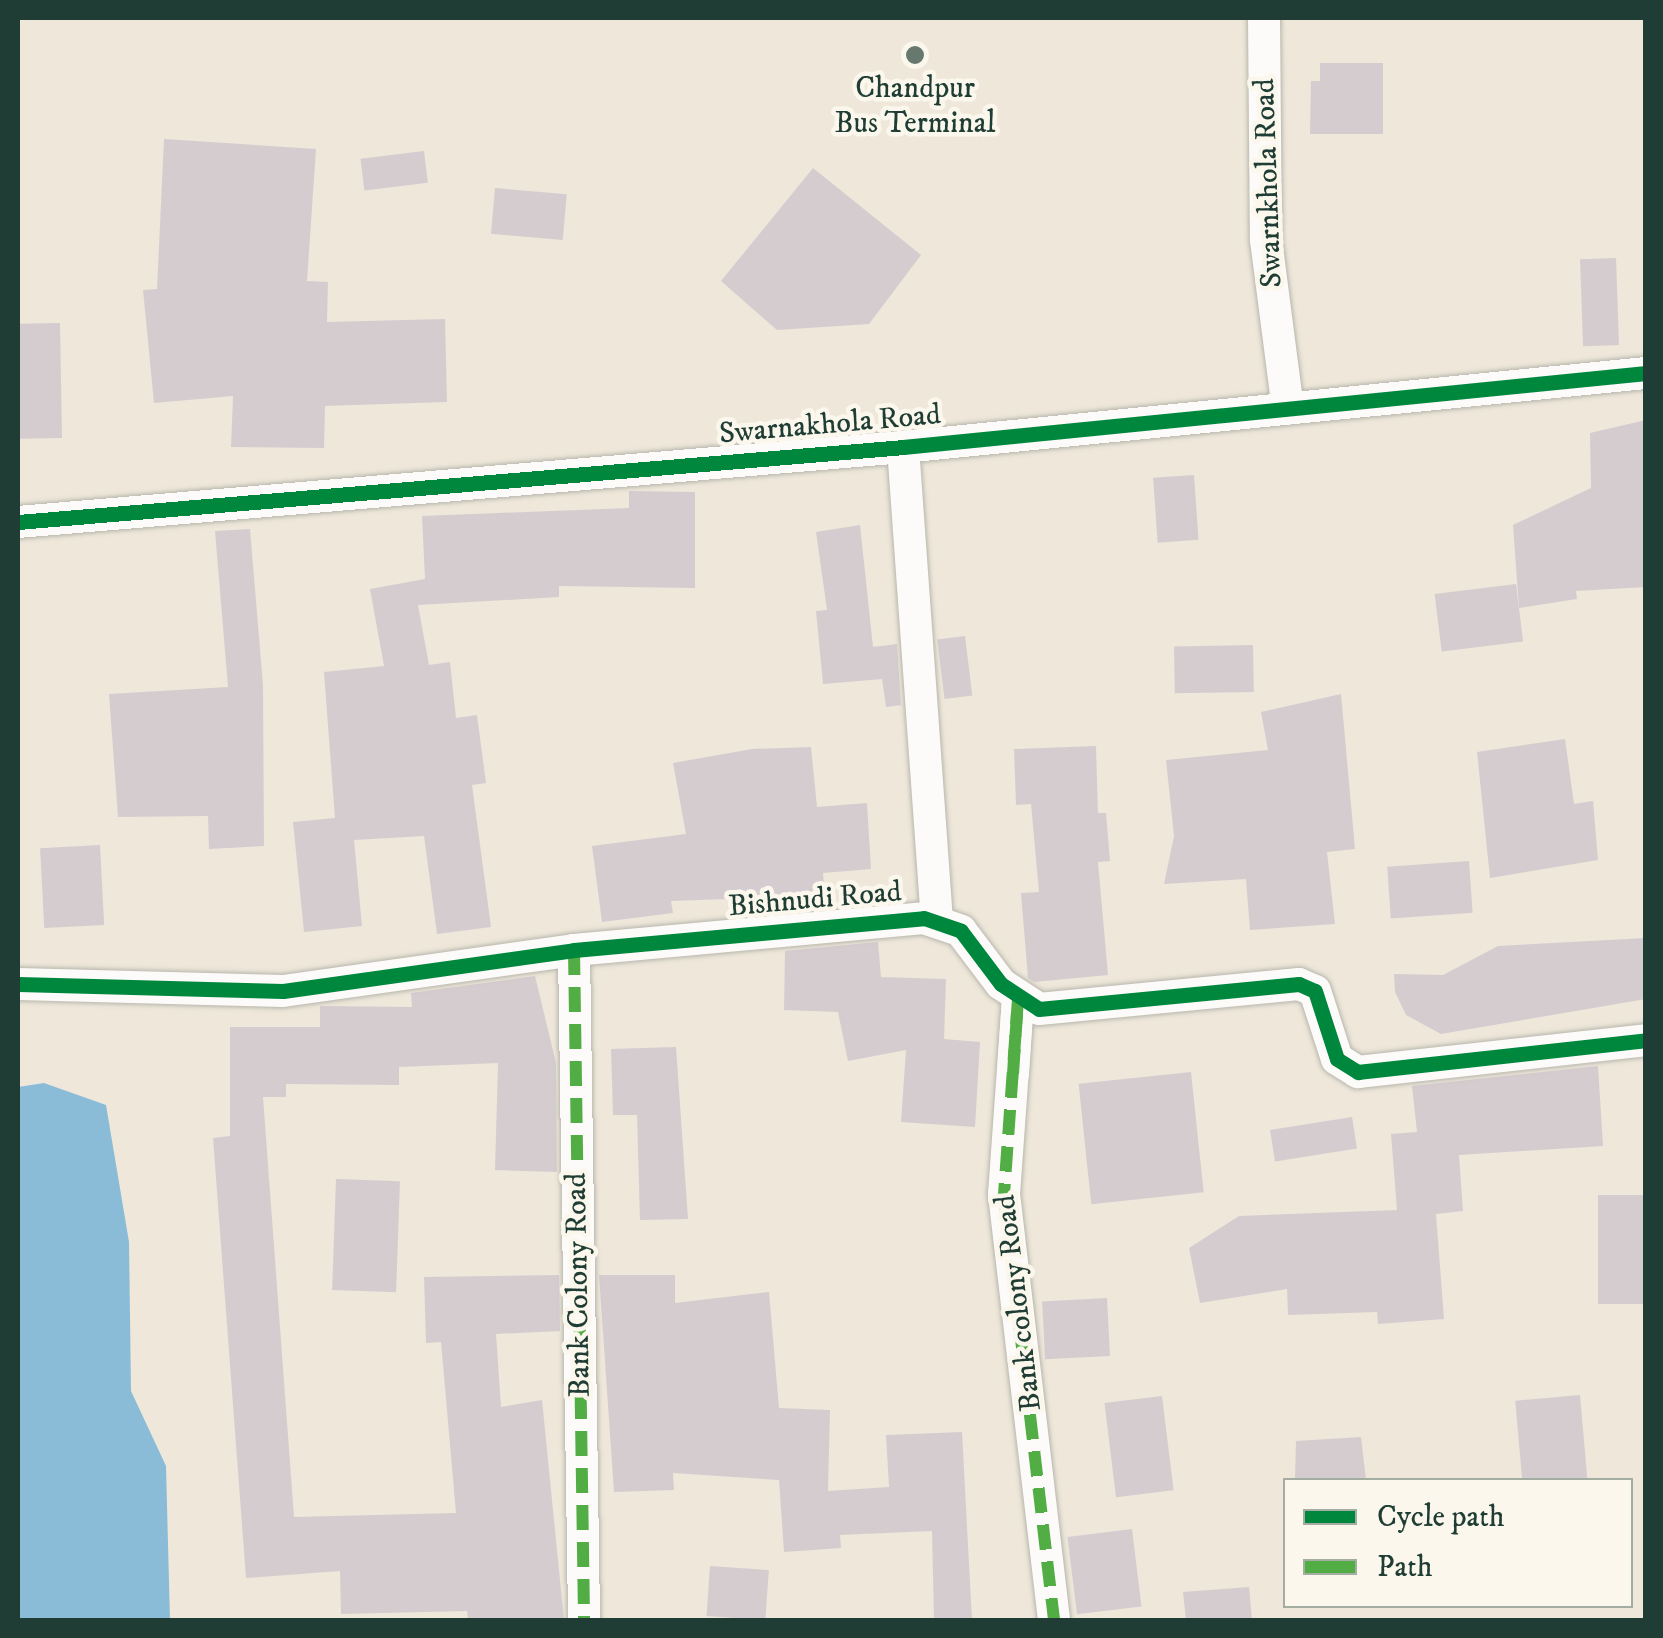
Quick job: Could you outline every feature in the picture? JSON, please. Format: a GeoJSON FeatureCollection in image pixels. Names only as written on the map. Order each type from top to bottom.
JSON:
{"type":"FeatureCollection","features":[{"type":"Feature","properties":{"kind":"street","name":"Swarnkhola Road"},"geometry":{"type":"LineString","coordinates":[[1264,18],[1266,240],[1288,408]]}},
{"type":"Feature","properties":{"kind":"street","name":"Swarnakhola Road"},"geometry":{"type":"LineString","coordinates":[[18,522],[904,447],[1646,373]]}},
{"type":"Feature","properties":{"kind":"street"},"geometry":{"type":"LineString","coordinates":[[904,447],[937,922]]}},
{"type":"Feature","properties":{"kind":"street","name":"Bishnudi Road"},"geometry":{"type":"LineString","coordinates":[[18,984],[283,991],[574,950],[937,922],[978,947],[1018,1000]]}},
{"type":"Feature","properties":{"kind":"street","name":"Bank Colony Road"},"geometry":{"type":"LineString","coordinates":[[574,950],[584,1620]]}},
{"type":"Feature","properties":{"kind":"street"},"geometry":{"type":"LineString","coordinates":[[1013,1074],[1018,1000],[1052,1010],[1299,984],[1315,991],[1337,1059],[1358,1072],[1646,1040]]}},
{"type":"Feature","properties":{"kind":"street","name":"Bank colony Road"},"geometry":{"type":"LineString","coordinates":[[1018,1000],[1004,1194],[1054,1620]]}},
{"type":"Feature","properties":{"kind":"water"},"geometry":{"type":"Polygon","coordinates":[[[44,1083],[106,1105],[129,1242],[131,1391],[166,1466],[170,1620],[18,1620],[18,1087],[44,1083]]]}},
{"type":"Feature","properties":{"kind":"building"},"geometry":{"type":"Polygon","coordinates":[[[1320,63],[1383,63],[1383,134],[1310,134],[1311,81],[1320,81],[1320,63]]]}},
{"type":"Feature","properties":{"kind":"building"},"geometry":{"type":"Polygon","coordinates":[[[164,139],[316,149],[307,281],[328,282],[327,322],[445,319],[447,402],[325,406],[324,448],[231,447],[233,396],[154,403],[143,290],[157,289],[164,139]]]}},
{"type":"Feature","properties":{"kind":"building"},"geometry":{"type":"Polygon","coordinates":[[[424,151],[428,183],[364,191],[360,159],[424,151]]]}},
{"type":"Feature","properties":{"kind":"building"},"geometry":{"type":"Polygon","coordinates":[[[813,168],[921,255],[869,324],[777,330],[721,281],[813,168]]]}},
{"type":"Feature","properties":{"kind":"building"},"geometry":{"type":"Polygon","coordinates":[[[495,188],[567,194],[563,240],[491,234],[495,188]]]}},
{"type":"Feature","properties":{"kind":"building"},"geometry":{"type":"Polygon","coordinates":[[[1616,258],[1619,345],[1583,346],[1580,259],[1616,258]]]}},
{"type":"Feature","properties":{"kind":"building"},"geometry":{"type":"Polygon","coordinates":[[[60,323],[62,438],[20,439],[18,324],[60,323]]]}},
{"type":"Feature","properties":{"kind":"building"},"geometry":{"type":"Polygon","coordinates":[[[1646,420],[1646,587],[1576,591],[1577,599],[1519,608],[1513,525],[1591,488],[1590,433],[1646,420]]]}},
{"type":"Feature","properties":{"kind":"building"},"geometry":{"type":"Polygon","coordinates":[[[1194,475],[1199,540],[1158,543],[1153,478],[1194,475]]]}},
{"type":"Feature","properties":{"kind":"building"},"geometry":{"type":"Polygon","coordinates":[[[629,491],[695,492],[695,588],[559,586],[559,597],[418,605],[429,665],[450,662],[456,718],[477,715],[486,783],[472,785],[491,927],[437,934],[424,836],[354,840],[362,926],[304,932],[293,822],[335,818],[324,672],[384,666],[370,589],[425,579],[422,516],[629,508],[629,491]]]}},
{"type":"Feature","properties":{"kind":"building"},"geometry":{"type":"Polygon","coordinates":[[[860,525],[873,647],[897,644],[901,705],[886,707],[882,679],[823,684],[816,611],[827,610],[816,532],[860,525]]]}},
{"type":"Feature","properties":{"kind":"building"},"geometry":{"type":"Polygon","coordinates":[[[250,529],[263,685],[264,846],[209,849],[208,816],[118,817],[109,694],[228,687],[215,531],[250,529]]]}},
{"type":"Feature","properties":{"kind":"building"},"geometry":{"type":"Polygon","coordinates":[[[1516,584],[1523,642],[1442,652],[1435,594],[1516,584]]]}},
{"type":"Feature","properties":{"kind":"building"},"geometry":{"type":"Polygon","coordinates":[[[965,636],[972,696],[945,699],[937,639],[965,636]]]}},
{"type":"Feature","properties":{"kind":"building"},"geometry":{"type":"Polygon","coordinates":[[[1253,645],[1254,692],[1175,693],[1174,646],[1253,645]]]}},
{"type":"Feature","properties":{"kind":"building"},"geometry":{"type":"Polygon","coordinates":[[[1341,694],[1355,849],[1327,852],[1335,924],[1250,930],[1246,879],[1164,884],[1174,836],[1166,760],[1268,750],[1261,712],[1341,694]]]}},
{"type":"Feature","properties":{"kind":"building"},"geometry":{"type":"Polygon","coordinates":[[[1565,739],[1574,804],[1593,801],[1598,860],[1490,878],[1477,752],[1565,739]]]}},
{"type":"Feature","properties":{"kind":"building"},"geometry":{"type":"Polygon","coordinates":[[[1096,746],[1098,813],[1106,813],[1110,861],[1098,862],[1108,975],[1034,982],[1028,978],[1021,893],[1039,892],[1031,804],[1016,805],[1014,749],[1096,746]]]}},
{"type":"Feature","properties":{"kind":"building"},"geometry":{"type":"Polygon","coordinates":[[[811,747],[817,807],[867,803],[871,869],[823,873],[826,907],[786,911],[786,897],[671,901],[673,913],[602,922],[592,846],[686,834],[673,763],[752,749],[811,747]]]}},
{"type":"Feature","properties":{"kind":"building"},"geometry":{"type":"Polygon","coordinates":[[[100,845],[104,925],[44,928],[40,848],[100,845]]]}},
{"type":"Feature","properties":{"kind":"building"},"geometry":{"type":"Polygon","coordinates":[[[1469,861],[1473,913],[1391,919],[1387,867],[1469,861]]]}},
{"type":"Feature","properties":{"kind":"building"},"geometry":{"type":"Polygon","coordinates":[[[1646,938],[1646,999],[1441,1034],[1406,1015],[1395,992],[1394,974],[1443,975],[1498,946],[1646,938]]]}},
{"type":"Feature","properties":{"kind":"building"},"geometry":{"type":"Polygon","coordinates":[[[878,942],[881,977],[946,979],[944,1039],[980,1042],[975,1127],[901,1122],[906,1050],[848,1061],[838,1012],[784,1010],[785,951],[878,942]]]}},
{"type":"Feature","properties":{"kind":"building"},"geometry":{"type":"Polygon","coordinates":[[[535,976],[556,1063],[557,1172],[495,1170],[498,1063],[399,1067],[399,1085],[286,1084],[286,1097],[263,1097],[294,1517],[456,1513],[441,1342],[426,1343],[424,1277],[559,1275],[560,1331],[496,1334],[501,1407],[542,1400],[564,1620],[468,1620],[467,1611],[341,1614],[340,1571],[246,1578],[213,1138],[230,1136],[230,1027],[320,1027],[320,1006],[412,1007],[411,993],[535,976]]]}},
{"type":"Feature","properties":{"kind":"building"},"geometry":{"type":"Polygon","coordinates":[[[676,1047],[688,1219],[640,1220],[637,1115],[613,1115],[611,1049],[676,1047]]]}},
{"type":"Feature","properties":{"kind":"building"},"geometry":{"type":"Polygon","coordinates":[[[1598,1066],[1603,1146],[1459,1155],[1463,1211],[1436,1214],[1444,1319],[1378,1324],[1377,1312],[1288,1315],[1287,1289],[1200,1303],[1189,1248],[1239,1216],[1397,1210],[1391,1134],[1417,1132],[1412,1086],[1598,1066]]]}},
{"type":"Feature","properties":{"kind":"building"},"geometry":{"type":"Polygon","coordinates":[[[1191,1072],[1204,1192],[1091,1204],[1079,1084],[1191,1072]]]}},
{"type":"Feature","properties":{"kind":"building"},"geometry":{"type":"Polygon","coordinates":[[[1352,1117],[1357,1149],[1275,1162],[1270,1130],[1352,1117]]]}},
{"type":"Feature","properties":{"kind":"building"},"geometry":{"type":"Polygon","coordinates":[[[336,1179],[400,1181],[396,1292],[332,1290],[336,1179]]]}},
{"type":"Feature","properties":{"kind":"building"},"geometry":{"type":"Polygon","coordinates":[[[1598,1195],[1646,1195],[1646,1304],[1598,1304],[1598,1195]]]}},
{"type":"Feature","properties":{"kind":"building"},"geometry":{"type":"Polygon","coordinates":[[[599,1275],[675,1275],[675,1303],[769,1292],[779,1408],[830,1410],[828,1491],[889,1487],[886,1435],[962,1432],[972,1620],[934,1620],[932,1531],[840,1535],[841,1548],[784,1552],[779,1480],[673,1473],[674,1490],[614,1492],[599,1275]]]}},
{"type":"Feature","properties":{"kind":"building"},"geometry":{"type":"Polygon","coordinates":[[[1107,1298],[1110,1356],[1045,1359],[1042,1301],[1107,1298]]]}},
{"type":"Feature","properties":{"kind":"building"},"geometry":{"type":"Polygon","coordinates":[[[1580,1395],[1587,1478],[1522,1478],[1515,1401],[1580,1395]]]}},
{"type":"Feature","properties":{"kind":"building"},"geometry":{"type":"Polygon","coordinates":[[[1162,1396],[1174,1490],[1116,1497],[1104,1403],[1162,1396]]]}},
{"type":"Feature","properties":{"kind":"building"},"geometry":{"type":"Polygon","coordinates":[[[1361,1437],[1366,1478],[1295,1478],[1296,1441],[1361,1437]]]}},
{"type":"Feature","properties":{"kind":"building"},"geometry":{"type":"Polygon","coordinates":[[[1132,1529],[1142,1606],[1077,1614],[1067,1537],[1132,1529]]]}},
{"type":"Feature","properties":{"kind":"building"},"geometry":{"type":"Polygon","coordinates":[[[710,1566],[769,1570],[765,1620],[707,1616],[710,1566]]]}},
{"type":"Feature","properties":{"kind":"building"},"geometry":{"type":"Polygon","coordinates":[[[1249,1587],[1252,1620],[1186,1620],[1183,1592],[1249,1587]]]}},
{"type":"Feature","properties":{"kind":"marked path"},"geometry":{"type":"LineString","coordinates":[[574,950],[584,1620]]}},
{"type":"Feature","properties":{"kind":"marked path"},"geometry":{"type":"LineString","coordinates":[[1013,1074],[1018,999],[1004,1194],[1054,1620]]}},
{"type":"Feature","properties":{"kind":"cycle path"},"geometry":{"type":"LineString","coordinates":[[18,522],[903,447],[1646,373]]}},
{"type":"Feature","properties":{"kind":"cycle path"},"geometry":{"type":"LineString","coordinates":[[18,984],[283,991],[574,950],[924,918],[961,931],[1001,984],[1039,1009],[1299,984],[1315,991],[1337,1059],[1358,1072],[1646,1040]]}},
{"type":"Feature","properties":{"kind":"place","name":"Chandpur Bus Terminal"},"geometry":{"type":"Point","coordinates":[915,55]}}]}
